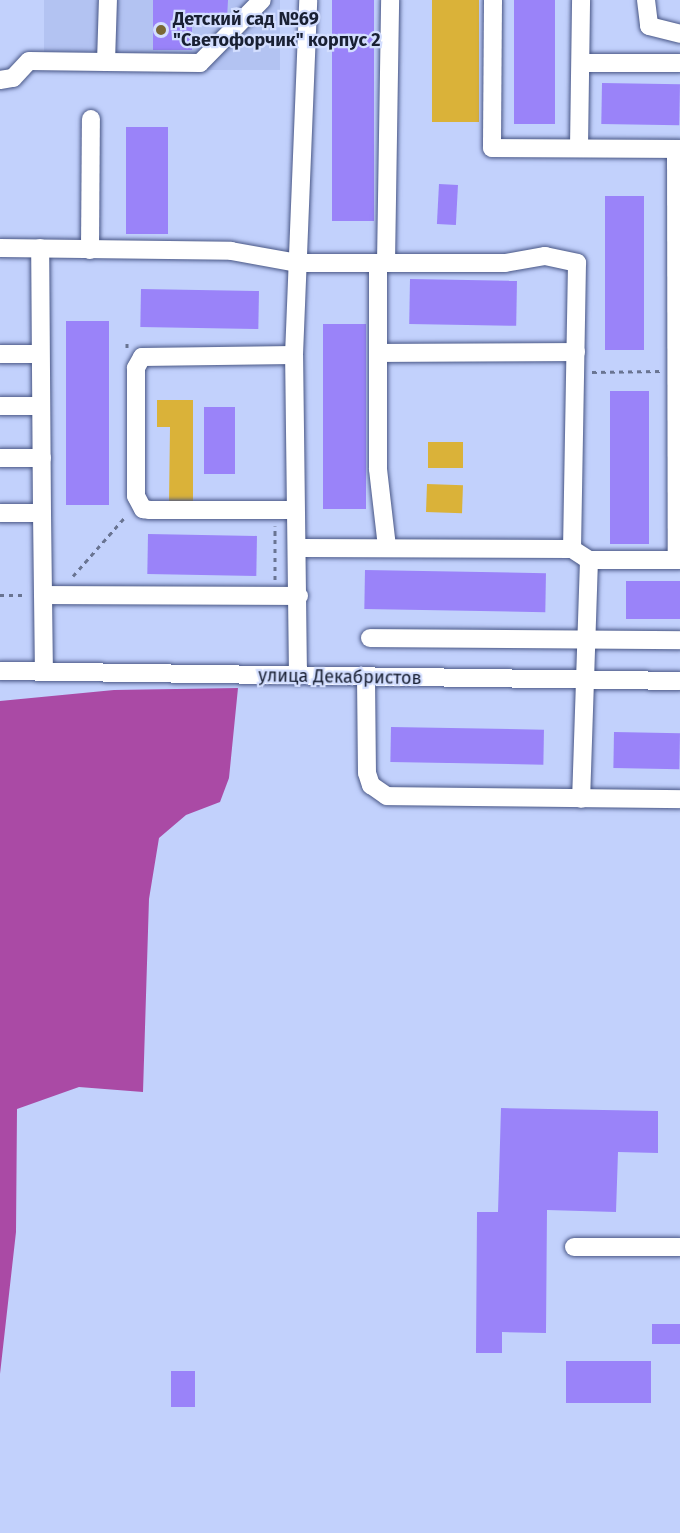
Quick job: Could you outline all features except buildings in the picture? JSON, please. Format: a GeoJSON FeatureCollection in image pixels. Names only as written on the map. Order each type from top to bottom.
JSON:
{"type":"FeatureCollection","features":[{"type":"Feature","properties":{"kind":"street"},"geometry":{"type":"LineString","coordinates":[[106,62],[108,0]]}},
{"type":"Feature","properties":{"kind":"street"},"geometry":{"type":"LineString","coordinates":[[0,80],[13,78],[29,61],[200,63],[262,0]]}},
{"type":"Feature","properties":{"kind":"street"},"geometry":{"type":"LineString","coordinates":[[298,675],[300,548],[295,510],[294,355],[308,0]]}},
{"type":"Feature","properties":{"kind":"street"},"geometry":{"type":"LineString","coordinates":[[387,547],[378,469],[378,353],[390,0]]}},
{"type":"Feature","properties":{"kind":"street"},"geometry":{"type":"LineString","coordinates":[[300,548],[572,549],[589,560],[679,560],[678,149],[492,148],[493,0]]}},
{"type":"Feature","properties":{"kind":"street"},"geometry":{"type":"LineString","coordinates":[[579,148],[581,0]]}},
{"type":"Feature","properties":{"kind":"street"},"geometry":{"type":"LineString","coordinates":[[646,0],[649,26],[680,34]]}},
{"type":"Feature","properties":{"kind":"street"},"geometry":{"type":"LineString","coordinates":[[581,63],[680,63]]}},
{"type":"Feature","properties":{"kind":"street"},"geometry":{"type":"LineString","coordinates":[[90,250],[92,119]]}},
{"type":"Feature","properties":{"kind":"street"},"geometry":{"type":"LineString","coordinates":[[0,248],[231,251],[297,263],[382,263],[568,257],[577,263],[572,549]]}},
{"type":"Feature","properties":{"kind":"street"},"geometry":{"type":"LineString","coordinates":[[40,248],[42,513],[49,595],[44,672]]}},
{"type":"Feature","properties":{"kind":"street"},"geometry":{"type":"LineString","coordinates":[[378,353],[576,352]]}},
{"type":"Feature","properties":{"kind":"street"},"geometry":{"type":"LineString","coordinates":[[0,354],[40,354]]}},
{"type":"Feature","properties":{"kind":"street"},"geometry":{"type":"LineString","coordinates":[[294,355],[142,357],[136,368],[136,496],[143,509],[150,510],[295,510]]}},
{"type":"Feature","properties":{"kind":"street"},"geometry":{"type":"LineString","coordinates":[[0,406],[41,406]]}},
{"type":"Feature","properties":{"kind":"street"},"geometry":{"type":"LineString","coordinates":[[0,458],[42,458]]}},
{"type":"Feature","properties":{"kind":"street"},"geometry":{"type":"LineString","coordinates":[[0,513],[42,513]]}},
{"type":"Feature","properties":{"kind":"street"},"geometry":{"type":"LineString","coordinates":[[581,799],[588,680],[589,560]]}},
{"type":"Feature","properties":{"kind":"street"},"geometry":{"type":"LineString","coordinates":[[49,595],[299,596]]}},
{"type":"Feature","properties":{"kind":"street"},"geometry":{"type":"LineString","coordinates":[[370,638],[680,640]]}},
{"type":"Feature","properties":{"kind":"street","name":"улица Декабристов"},"geometry":{"type":"LineString","coordinates":[[0,671],[680,681]]}},
{"type":"Feature","properties":{"kind":"street"},"geometry":{"type":"LineString","coordinates":[[366,678],[367,773],[378,792],[680,800]]}},
{"type":"Feature","properties":{"kind":"street"},"geometry":{"type":"LineString","coordinates":[[574,1247],[680,1247]]}},
{"type":"Feature","properties":{"kind":"path"},"geometry":{"type":"LineString","coordinates":[[126,362],[127,339]]}},
{"type":"Feature","properties":{"kind":"path"},"geometry":{"type":"LineString","coordinates":[[575,372],[677,371]]}},
{"type":"Feature","properties":{"kind":"path"},"geometry":{"type":"LineString","coordinates":[[125,509],[125,521]]}},
{"type":"Feature","properties":{"kind":"path"},"geometry":{"type":"LineString","coordinates":[[0,595],[49,595],[125,521],[137,521]]}},
{"type":"Feature","properties":{"kind":"path"},"geometry":{"type":"LineString","coordinates":[[264,521],[275,521],[275,596]]}},
{"type":"Feature","properties":{"kind":"shaded area","name":"Детский сад №69 \"Светофорчик\" корпус 2"},"geometry":{"type":"Polygon","coordinates":[[[44,0],[280,0],[280,70],[44,70],[44,0]]]}},
{"type":"Feature","properties":{"kind":"shaded area"},"geometry":{"type":"Polygon","coordinates":[[[432,0],[479,0],[479,122],[432,122],[432,0]]]}},
{"type":"Feature","properties":{"kind":"shaded area"},"geometry":{"type":"Polygon","coordinates":[[[157,400],[193,400],[193,503],[169,503],[170,427],[157,427],[157,400]]]}},
{"type":"Feature","properties":{"kind":"shaded area"},"geometry":{"type":"Polygon","coordinates":[[[428,442],[463,442],[463,468],[428,468],[428,442]]]}},
{"type":"Feature","properties":{"kind":"shaded area"},"geometry":{"type":"Polygon","coordinates":[[[427,484],[463,485],[462,513],[426,512],[427,484]]]}},
{"type":"Feature","properties":{"kind":"shaded area"},"geometry":{"type":"Polygon","coordinates":[[[238,688],[229,778],[220,802],[186,815],[159,838],[149,899],[143,1092],[79,1087],[17,1109],[16,1232],[0,1374],[0,701],[114,690],[238,688]]]}},
{"type":"Feature","properties":{"kind":"place","name":"Детский сад №69 \"Светофорчик\" корпус 2"},"geometry":{"type":"Point","coordinates":[161,30]}}]}
